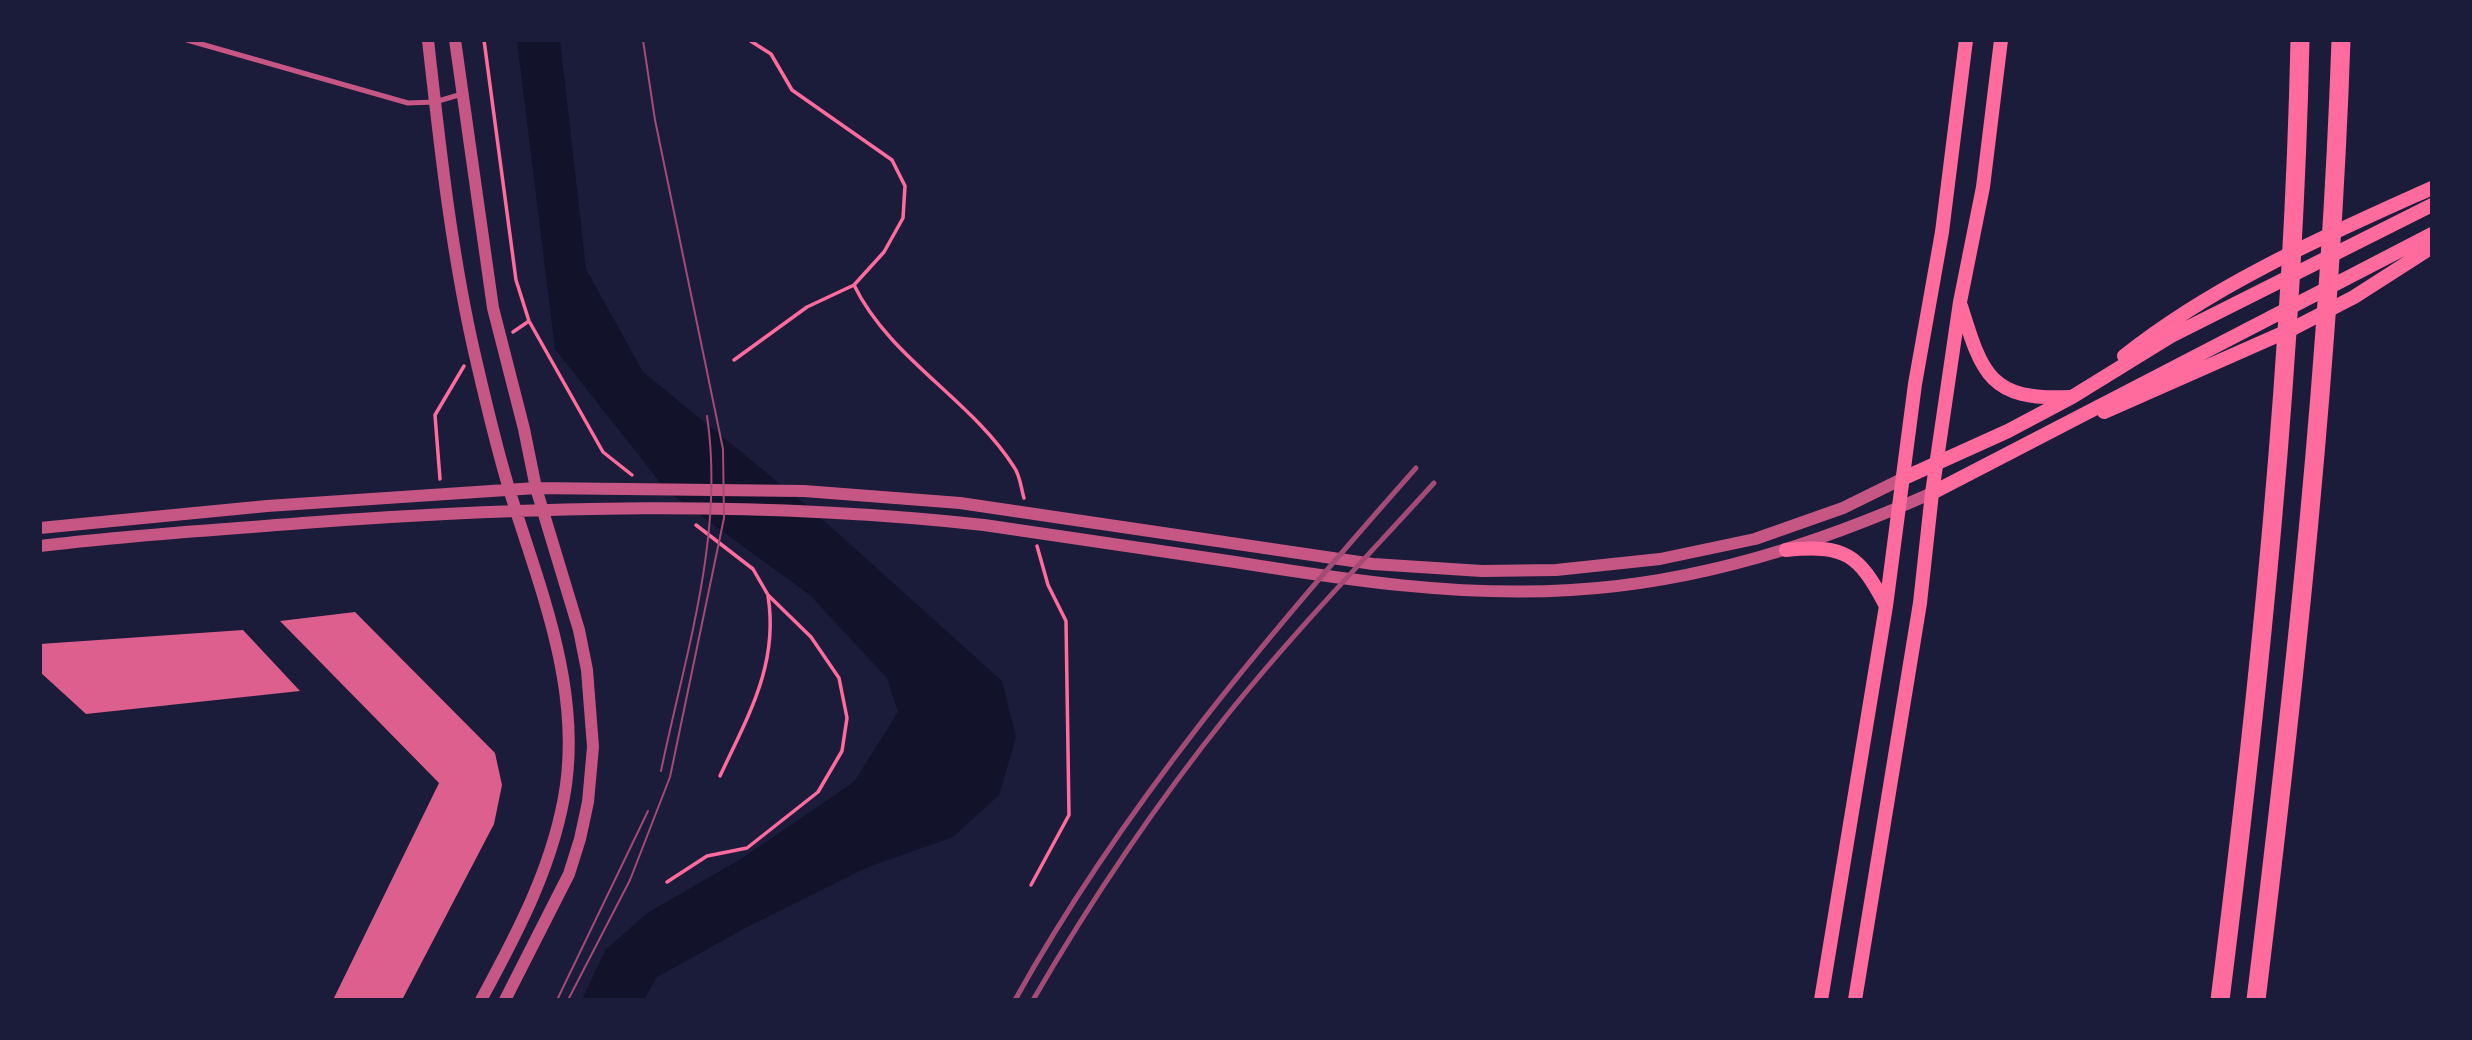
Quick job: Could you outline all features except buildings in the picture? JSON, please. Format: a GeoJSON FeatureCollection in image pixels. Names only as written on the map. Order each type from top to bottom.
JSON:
{"type":"FeatureCollection","features":[{"type":"Feature","properties":{"kind":"highway"},"geometry":{"type":"LineString","coordinates":[[2220,1000],[2271,535],[2296,204],[2300,40]]}},
{"type":"Feature","properties":{"kind":"highway"},"geometry":{"type":"LineString","coordinates":[[2256,1000],[2307,542],[2335,211],[2341,40]]}},
{"type":"Feature","properties":{"kind":"main road"},"geometry":{"type":"LineString","coordinates":[[1821,1000],[1886,606],[1914,384],[1942,232],[1966,40]]}},
{"type":"Feature","properties":{"kind":"main road"},"geometry":{"type":"LineString","coordinates":[[1855,1000],[1920,603],[1932,493],[1960,302],[1985,175],[2001,40]]}},
{"type":"Feature","properties":{"kind":"main road"},"geometry":{"type":"LineString","coordinates":[[1960,302],[1975,351],[1995,381],[2020,395],[2037,399],[2072,397],[2160,327],[2193,307],[2306,245],[2432,188]]}},
{"type":"Feature","properties":{"kind":"main road"},"geometry":{"type":"LineString","coordinates":[[1904,478],[2072,397],[2171,336],[2432,205]]}},
{"type":"Feature","properties":{"kind":"main road"},"geometry":{"type":"LineString","coordinates":[[1932,493],[2195,354],[2432,234]]}},
{"type":"Feature","properties":{"kind":"main road"},"geometry":{"type":"LineString","coordinates":[[2022,447],[2292,329],[2354,298],[2432,247]]}},
{"type":"Feature","properties":{"kind":"main road"},"geometry":{"type":"LineString","coordinates":[[1786,550],[1826,547],[1854,558],[1873,582],[1886,606]]}},
{"type":"Feature","properties":{"kind":"street"},"geometry":{"type":"LineString","coordinates":[[428,40],[467,323],[509,489],[562,661],[567,728],[566,782],[556,834],[514,940],[481,1000]]}},
{"type":"Feature","properties":{"kind":"street"},"geometry":{"type":"LineString","coordinates":[[455,40],[493,308],[536,488],[579,630],[587,670],[593,747],[585,814],[569,874],[505,1000]]}},
{"type":"Feature","properties":{"kind":"street"},"geometry":{"type":"LineString","coordinates":[[40,528],[267,506],[509,489],[804,491],[901,497],[1373,564],[1449,570],[1516,571],[1608,567],[1755,539],[1843,508],[1904,478]]}},
{"type":"Feature","properties":{"kind":"street"},"geometry":{"type":"LineString","coordinates":[[40,546],[140,534],[516,509],[621,508],[915,518],[1443,590],[1573,590],[1630,584],[1718,568],[1786,550],[1932,493]]}},
{"type":"Feature","properties":{"kind":"lane"},"geometry":{"type":"LineString","coordinates":[[187,40],[408,103],[435,102],[462,94]]}},
{"type":"Feature","properties":{"kind":"path"},"geometry":{"type":"LineString","coordinates":[[734,360],[807,307],[854,285],[884,252],[903,218],[905,186],[892,160],[792,90],[771,54],[750,40]]}},
{"type":"Feature","properties":{"kind":"path"},"geometry":{"type":"LineString","coordinates":[[854,285],[864,305],[890,340],[964,407],[1016,469],[1027,507]]}},
{"type":"Feature","properties":{"kind":"path"},"geometry":{"type":"LineString","coordinates":[[509,335],[529,321]]}},
{"type":"Feature","properties":{"kind":"path"},"geometry":{"type":"LineString","coordinates":[[441,495],[435,415],[460,369],[470,362]]}},
{"type":"Feature","properties":{"kind":"path"},"geometry":{"type":"LineString","coordinates":[[1031,885],[1069,816],[1066,621],[1048,584],[1034,533]]}},
{"type":"Feature","properties":{"kind":"path"},"geometry":{"type":"LineString","coordinates":[[720,776],[763,684],[772,621],[768,595]]}},
{"type":"Feature","properties":{"kind":"shaded area"},"geometry":{"type":"Polygon","coordinates":[[[517,40],[560,40],[586,269],[643,372],[811,509],[1002,681],[1016,737],[999,795],[953,837],[868,867],[749,926],[657,977],[644,1000],[582,1000],[606,949],[649,912],[741,859],[854,782],[898,712],[887,678],[810,595],[667,491],[555,349],[517,40]]]}},
{"type":"Feature","properties":{"kind":"tram line"},"geometry":{"type":"LineString","coordinates":[[568,1000],[630,880],[670,777],[724,518],[723,449],[655,120],[643,40]]}},
{"type":"Feature","properties":{"kind":"tram line"},"geometry":{"type":"LineString","coordinates":[[661,771],[691,639],[707,550],[711,505],[707,416]]}},
{"type":"Feature","properties":{"kind":"tram line"},"geometry":{"type":"LineString","coordinates":[[557,1000],[648,811]]}},
{"type":"Feature","properties":{"kind":"railway"},"geometry":{"type":"LineString","coordinates":[[1015,1000],[1057,928],[1103,858],[1201,723],[1306,594],[1416,468]]}},
{"type":"Feature","properties":{"kind":"railway"},"geometry":{"type":"LineString","coordinates":[[1033,1000],[1125,853],[1201,748],[1278,654],[1434,483]]}}]}
